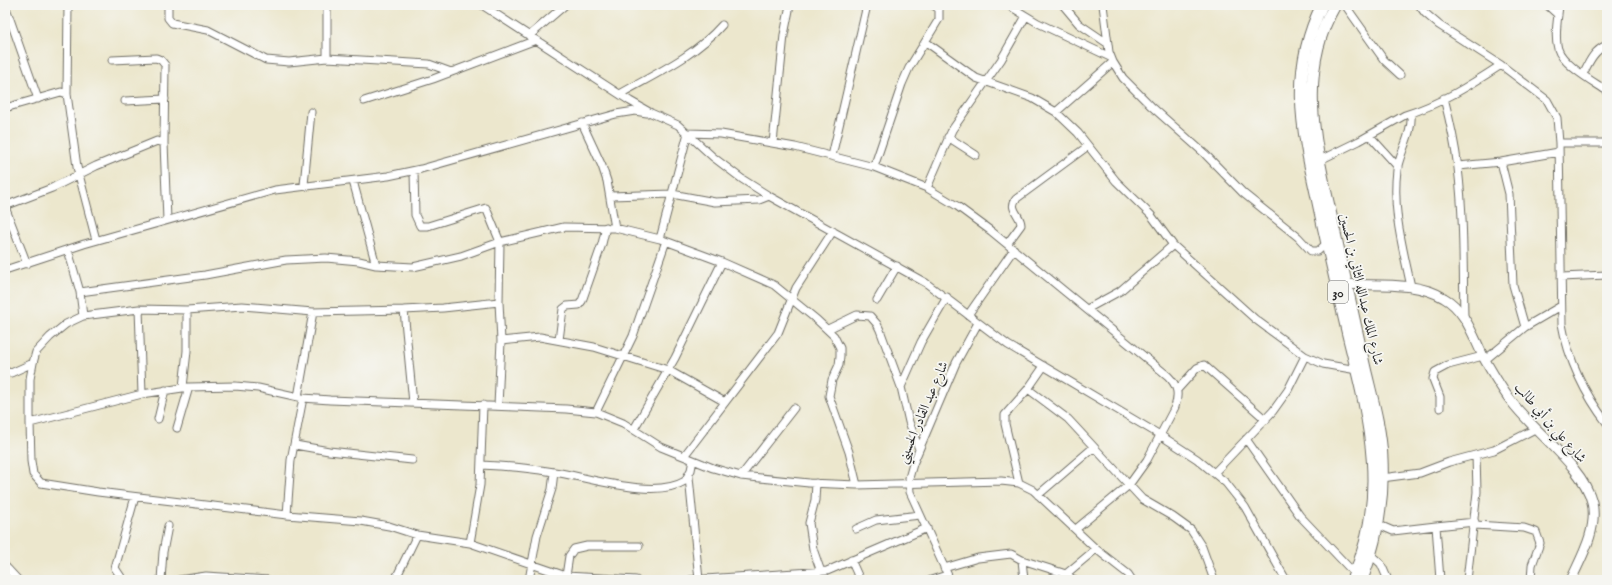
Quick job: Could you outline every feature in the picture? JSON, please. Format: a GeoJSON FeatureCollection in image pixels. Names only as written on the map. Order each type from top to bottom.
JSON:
{"type":"FeatureCollection","features":[{"type":"Feature","properties":{"kind":"main road","name":"شارع الملك عبدالله الثاني بن الحسين"},"geometry":{"type":"LineString","coordinates":[[1322,5],[1304,53],[1300,95],[1306,148],[1357,370],[1365,387],[1380,438],[1382,478],[1379,525],[1371,555],[1356,578]]}},
{"type":"Feature","properties":{"kind":"main road","name":"شارع الملك عبدالله الثاني بن الحسين"},"geometry":{"type":"LineString","coordinates":[[1334,5],[1318,44],[1312,72],[1312,120],[1318,160],[1346,284],[1365,387],[1371,436],[1374,492],[1367,536],[1356,578]]}},
{"type":"Feature","properties":{"kind":"street"},"geometry":{"type":"LineString","coordinates":[[5,5],[38,99]]}},
{"type":"Feature","properties":{"kind":"street"},"geometry":{"type":"LineString","coordinates":[[68,5],[67,94],[75,156],[96,240]]}},
{"type":"Feature","properties":{"kind":"street"},"geometry":{"type":"LineString","coordinates":[[168,5],[168,18],[172,23],[208,30],[266,60],[289,62],[327,58],[429,64],[451,72]]}},
{"type":"Feature","properties":{"kind":"street"},"geometry":{"type":"LineString","coordinates":[[327,5],[327,58]]}},
{"type":"Feature","properties":{"kind":"street"},"geometry":{"type":"LineString","coordinates":[[482,5],[620,94],[688,132],[713,157],[742,179],[769,196],[897,266],[947,297],[978,323],[1008,345],[1160,434],[1215,472],[1245,507],[1286,580]]}},
{"type":"Feature","properties":{"kind":"street"},"geometry":{"type":"LineString","coordinates":[[529,36],[565,5]]}},
{"type":"Feature","properties":{"kind":"street"},"geometry":{"type":"LineString","coordinates":[[773,143],[784,35],[790,5]]}},
{"type":"Feature","properties":{"kind":"street"},"geometry":{"type":"LineString","coordinates":[[832,156],[867,5]]}},
{"type":"Feature","properties":{"kind":"street"},"geometry":{"type":"LineString","coordinates":[[874,167],[902,84],[909,68],[940,17],[939,9],[933,5]]}},
{"type":"Feature","properties":{"kind":"street"},"geometry":{"type":"LineString","coordinates":[[1008,5],[1026,16],[1111,59]]}},
{"type":"Feature","properties":{"kind":"street"},"geometry":{"type":"LineString","coordinates":[[1063,5],[1079,24],[1107,43]]}},
{"type":"Feature","properties":{"kind":"street"},"geometry":{"type":"LineString","coordinates":[[1103,5],[1107,43],[1111,59],[1124,78],[1138,94],[1205,154],[1243,193],[1298,238],[1311,251],[1318,251],[1327,243]]}},
{"type":"Feature","properties":{"kind":"street"},"geometry":{"type":"LineString","coordinates":[[1345,5],[1384,60],[1400,74]]}},
{"type":"Feature","properties":{"kind":"street"},"geometry":{"type":"LineString","coordinates":[[1419,5],[1424,13],[1439,25],[1502,65],[1543,96],[1550,104],[1557,118],[1559,143],[1561,306],[1563,334],[1573,362],[1591,399],[1607,423]]}},
{"type":"Feature","properties":{"kind":"street"},"geometry":{"type":"LineString","coordinates":[[1547,5],[1558,15]]}},
{"type":"Feature","properties":{"kind":"street"},"geometry":{"type":"LineString","coordinates":[[1559,5],[1556,41],[1559,53],[1583,74],[1607,91]]}},
{"type":"Feature","properties":{"kind":"street"},"geometry":{"type":"LineString","coordinates":[[926,188],[948,136],[985,83],[1026,16]]}},
{"type":"Feature","properties":{"kind":"street"},"geometry":{"type":"LineString","coordinates":[[620,94],[698,48],[710,39],[722,25]]}},
{"type":"Feature","properties":{"kind":"street"},"geometry":{"type":"LineString","coordinates":[[364,101],[451,72],[536,40]]}},
{"type":"Feature","properties":{"kind":"street"},"geometry":{"type":"LineString","coordinates":[[926,42],[969,74],[985,83],[1032,98],[1056,112],[1088,146],[1116,181],[1151,215],[1173,245],[1255,319],[1305,356],[1328,365],[1357,370]]}},
{"type":"Feature","properties":{"kind":"street"},"geometry":{"type":"LineString","coordinates":[[1583,74],[1593,55],[1607,45]]}},
{"type":"Feature","properties":{"kind":"street"},"geometry":{"type":"LineString","coordinates":[[112,60],[156,58],[161,60],[165,65],[164,143],[167,220]]}},
{"type":"Feature","properties":{"kind":"street"},"geometry":{"type":"LineString","coordinates":[[1056,112],[1111,59]]}},
{"type":"Feature","properties":{"kind":"street"},"geometry":{"type":"LineString","coordinates":[[1318,160],[1370,136],[1402,117],[1444,98],[1502,65]]}},
{"type":"Feature","properties":{"kind":"street"},"geometry":{"type":"LineString","coordinates":[[5,108],[61,92],[67,94]]}},
{"type":"Feature","properties":{"kind":"street"},"geometry":{"type":"LineString","coordinates":[[1444,98],[1458,166],[1462,210],[1464,318]]}},
{"type":"Feature","properties":{"kind":"street"},"geometry":{"type":"LineString","coordinates":[[125,101],[165,99]]}},
{"type":"Feature","properties":{"kind":"street"},"geometry":{"type":"LineString","coordinates":[[5,270],[96,240],[275,190],[304,185],[353,181],[414,171],[616,114],[635,111],[652,113]]}},
{"type":"Feature","properties":{"kind":"street"},"geometry":{"type":"LineString","coordinates":[[304,185],[311,112]]}},
{"type":"Feature","properties":{"kind":"street"},"geometry":{"type":"LineString","coordinates":[[1411,114],[1411,123],[1398,167],[1395,192],[1396,217],[1411,287]]}},
{"type":"Feature","properties":{"kind":"street"},"geometry":{"type":"LineString","coordinates":[[582,124],[602,166],[610,196],[615,228]]}},
{"type":"Feature","properties":{"kind":"street"},"geometry":{"type":"LineString","coordinates":[[688,132],[721,134],[773,143],[832,156],[874,167],[926,188],[963,210],[1014,249],[1173,381],[1177,390],[1178,399],[1147,460],[1129,486],[1076,529]]}},
{"type":"Feature","properties":{"kind":"street"},"geometry":{"type":"LineString","coordinates":[[596,412],[642,314],[663,240],[672,194],[688,132]]}},
{"type":"Feature","properties":{"kind":"street"},"geometry":{"type":"LineString","coordinates":[[948,136],[976,155]]}},
{"type":"Feature","properties":{"kind":"street"},"geometry":{"type":"LineString","coordinates":[[1370,136],[1398,167]]}},
{"type":"Feature","properties":{"kind":"street"},"geometry":{"type":"LineString","coordinates":[[27,264],[5,206],[79,176],[96,166],[147,144],[157,141],[164,143]]}},
{"type":"Feature","properties":{"kind":"street"},"geometry":{"type":"LineString","coordinates":[[1559,143],[1607,143]]}},
{"type":"Feature","properties":{"kind":"street"},"geometry":{"type":"LineString","coordinates":[[1007,244],[1021,225],[1020,216],[1014,208],[1016,199],[1088,146]]}},
{"type":"Feature","properties":{"kind":"street"},"geometry":{"type":"LineString","coordinates":[[1458,166],[1502,162],[1559,152]]}},
{"type":"Feature","properties":{"kind":"street"},"geometry":{"type":"LineString","coordinates":[[1502,162],[1509,194],[1513,285],[1525,327]]}},
{"type":"Feature","properties":{"kind":"street"},"geometry":{"type":"LineString","coordinates":[[414,171],[415,215],[420,226],[486,208],[500,242],[498,302],[501,340],[498,406]]}},
{"type":"Feature","properties":{"kind":"street"},"geometry":{"type":"LineString","coordinates":[[353,181],[376,265]]}},
{"type":"Feature","properties":{"kind":"street"},"geometry":{"type":"LineString","coordinates":[[610,196],[672,194],[715,202],[759,200],[769,196]]}},
{"type":"Feature","properties":{"kind":"street"},"geometry":{"type":"LineString","coordinates":[[80,292],[205,275],[286,260],[332,259],[413,268],[433,264],[484,249],[500,242],[564,227],[615,228],[663,240],[722,262],[768,282],[828,329],[840,348],[839,365],[832,380],[829,396],[848,452],[857,485]]}},
{"type":"Feature","properties":{"kind":"street"},"geometry":{"type":"LineString","coordinates":[[559,340],[563,309],[567,306],[578,305],[582,301],[602,244],[606,227]]}},
{"type":"Feature","properties":{"kind":"street"},"geometry":{"type":"LineString","coordinates":[[684,456],[778,333],[791,299],[803,276],[833,231]]}},
{"type":"Feature","properties":{"kind":"street"},"geometry":{"type":"LineString","coordinates":[[1087,309],[1120,291],[1173,245]]}},
{"type":"Feature","properties":{"kind":"street"},"geometry":{"type":"LineString","coordinates":[[968,315],[1014,249]]}},
{"type":"Feature","properties":{"kind":"street"},"geometry":{"type":"LineString","coordinates":[[68,250],[80,292],[83,316]]}},
{"type":"Feature","properties":{"kind":"street"},"geometry":{"type":"LineString","coordinates":[[634,430],[684,342],[722,262]]}},
{"type":"Feature","properties":{"kind":"street"},"geometry":{"type":"LineString","coordinates":[[877,300],[897,266]]}},
{"type":"Feature","properties":{"kind":"street"},"geometry":{"type":"LineString","coordinates":[[1561,277],[1607,275]]}},
{"type":"Feature","properties":{"kind":"street","name":"شارع علي بن أبي طالب"},"geometry":{"type":"LineString","coordinates":[[1346,284],[1411,287],[1431,292],[1445,298],[1456,307],[1464,318],[1484,358],[1511,401],[1535,429],[1577,473],[1587,489],[1592,504],[1592,530],[1571,580]]}},
{"type":"Feature","properties":{"kind":"street"},"geometry":{"type":"LineString","coordinates":[[901,387],[921,342],[947,297]]}},
{"type":"Feature","properties":{"kind":"street"},"geometry":{"type":"LineString","coordinates":[[498,302],[443,308],[313,312],[242,306],[187,310],[139,309],[83,316],[66,324],[50,337],[36,352],[32,363],[30,378],[30,423],[33,474],[41,483],[135,497],[287,515],[361,521],[389,526],[417,535],[470,544],[532,564],[556,576],[636,580]]}},
{"type":"Feature","properties":{"kind":"street"},"geometry":{"type":"LineString","coordinates":[[1440,408],[1440,397],[1433,378],[1435,372],[1448,365],[1484,358],[1525,327],[1561,306]]}},
{"type":"Feature","properties":{"kind":"street"},"geometry":{"type":"LineString","coordinates":[[139,309],[142,394]]}},
{"type":"Feature","properties":{"kind":"street"},"geometry":{"type":"LineString","coordinates":[[177,428],[186,387],[187,310]]}},
{"type":"Feature","properties":{"kind":"street"},"geometry":{"type":"LineString","coordinates":[[404,310],[413,403]]}},
{"type":"Feature","properties":{"kind":"street"},"geometry":{"type":"LineString","coordinates":[[287,515],[288,482],[295,445],[300,397],[313,312]]}},
{"type":"Feature","properties":{"kind":"street"},"geometry":{"type":"LineString","coordinates":[[828,329],[857,315],[870,316],[880,330],[901,387],[909,422],[919,449]]}},
{"type":"Feature","properties":{"kind":"street","name":"شارع عبد القادر الحسيني"},"geometry":{"type":"LineString","coordinates":[[947,574],[910,492],[910,473],[961,353],[978,323]]}},
{"type":"Feature","properties":{"kind":"street"},"geometry":{"type":"LineString","coordinates":[[501,340],[540,338],[594,347],[668,370],[725,402]]}},
{"type":"Feature","properties":{"kind":"street"},"geometry":{"type":"LineString","coordinates":[[1215,472],[1266,420],[1288,390],[1305,356]]}},
{"type":"Feature","properties":{"kind":"street"},"geometry":{"type":"LineString","coordinates":[[5,371],[11,373],[32,363]]}},
{"type":"Feature","properties":{"kind":"street"},"geometry":{"type":"LineString","coordinates":[[1177,390],[1199,366],[1204,365],[1266,420]]}},
{"type":"Feature","properties":{"kind":"street"},"geometry":{"type":"LineString","coordinates":[[1019,483],[1005,419],[1007,411],[1028,389],[1044,366]]}},
{"type":"Feature","properties":{"kind":"street"},"geometry":{"type":"LineString","coordinates":[[30,423],[142,394],[186,387],[235,386],[258,388],[300,397],[413,403],[566,408],[596,412],[634,430],[661,447],[693,460],[741,476],[857,485],[1002,481],[1019,483],[1038,495],[1132,580]]}},
{"type":"Feature","properties":{"kind":"street"},"geometry":{"type":"LineString","coordinates":[[1028,389],[1064,416],[1142,499],[1178,520],[1190,530],[1202,547],[1214,580]]}},
{"type":"Feature","properties":{"kind":"street"},"geometry":{"type":"LineString","coordinates":[[158,419],[165,390]]}},
{"type":"Feature","properties":{"kind":"street"},"geometry":{"type":"LineString","coordinates":[[470,544],[476,516],[481,465],[483,405]]}},
{"type":"Feature","properties":{"kind":"street"},"geometry":{"type":"LineString","coordinates":[[741,476],[794,408]]}},
{"type":"Feature","properties":{"kind":"street"},"geometry":{"type":"LineString","coordinates":[[1382,478],[1420,473],[1449,462],[1503,447],[1535,429]]}},
{"type":"Feature","properties":{"kind":"street"},"geometry":{"type":"LineString","coordinates":[[1246,439],[1300,516],[1356,578]]}},
{"type":"Feature","properties":{"kind":"street"},"geometry":{"type":"LineString","coordinates":[[295,445],[329,451],[412,460]]}},
{"type":"Feature","properties":{"kind":"street"},"geometry":{"type":"LineString","coordinates":[[1038,495],[1094,447]]}},
{"type":"Feature","properties":{"kind":"street"},"geometry":{"type":"LineString","coordinates":[[1467,580],[1475,524],[1478,476],[1476,455]]}},
{"type":"Feature","properties":{"kind":"street"},"geometry":{"type":"LineString","coordinates":[[481,465],[554,472],[623,486],[670,488],[686,482],[689,477],[693,460]]}},
{"type":"Feature","properties":{"kind":"street"},"geometry":{"type":"LineString","coordinates":[[529,580],[537,536],[552,489],[554,472]]}},
{"type":"Feature","properties":{"kind":"street"},"geometry":{"type":"LineString","coordinates":[[689,477],[699,580]]}},
{"type":"Feature","properties":{"kind":"street"},"geometry":{"type":"LineString","coordinates":[[816,483],[815,500],[809,523],[813,549],[821,572]]}},
{"type":"Feature","properties":{"kind":"street"},"geometry":{"type":"LineString","coordinates":[[123,580],[115,568],[135,497]]}},
{"type":"Feature","properties":{"kind":"street"},"geometry":{"type":"LineString","coordinates":[[856,529],[876,520],[920,515]]}},
{"type":"Feature","properties":{"kind":"street"},"geometry":{"type":"LineString","coordinates":[[1379,525],[1393,531],[1436,526],[1475,524],[1524,528],[1536,532],[1540,543],[1532,565],[1532,580]]}},
{"type":"Feature","properties":{"kind":"street"},"geometry":{"type":"LineString","coordinates":[[161,580],[163,552],[168,526]]}},
{"type":"Feature","properties":{"kind":"street"},"geometry":{"type":"LineString","coordinates":[[1436,526],[1440,580]]}},
{"type":"Feature","properties":{"kind":"street"},"geometry":{"type":"LineString","coordinates":[[690,580],[821,572],[927,528]]}},
{"type":"Feature","properties":{"kind":"street"},"geometry":{"type":"LineString","coordinates":[[396,580],[417,535]]}},
{"type":"Feature","properties":{"kind":"street"},"geometry":{"type":"LineString","coordinates":[[566,576],[569,556],[574,549],[587,546],[639,546]]}},
{"type":"Feature","properties":{"kind":"street"},"geometry":{"type":"LineString","coordinates":[[1066,574],[1096,549]]}},
{"type":"Feature","properties":{"kind":"street"},"geometry":{"type":"LineString","coordinates":[[931,580],[947,574],[969,560],[999,554],[1011,554],[1022,560],[1066,574],[1074,580]]}},
{"type":"Feature","properties":{"kind":"street"},"geometry":{"type":"LineString","coordinates":[[1371,555],[1381,564],[1388,580]]}},
{"type":"Feature","properties":{"kind":"street"},"geometry":{"type":"LineString","coordinates":[[851,560],[860,580]]}},
{"type":"Feature","properties":{"kind":"street"},"geometry":{"type":"LineString","coordinates":[[1022,560],[1024,580]]}},
{"type":"Feature","properties":{"kind":"street"},"geometry":{"type":"LineString","coordinates":[[5,566],[18,580]]}},
{"type":"Feature","properties":{"kind":"street"},"geometry":{"type":"LineString","coordinates":[[179,580],[222,576],[268,580]]}}]}
